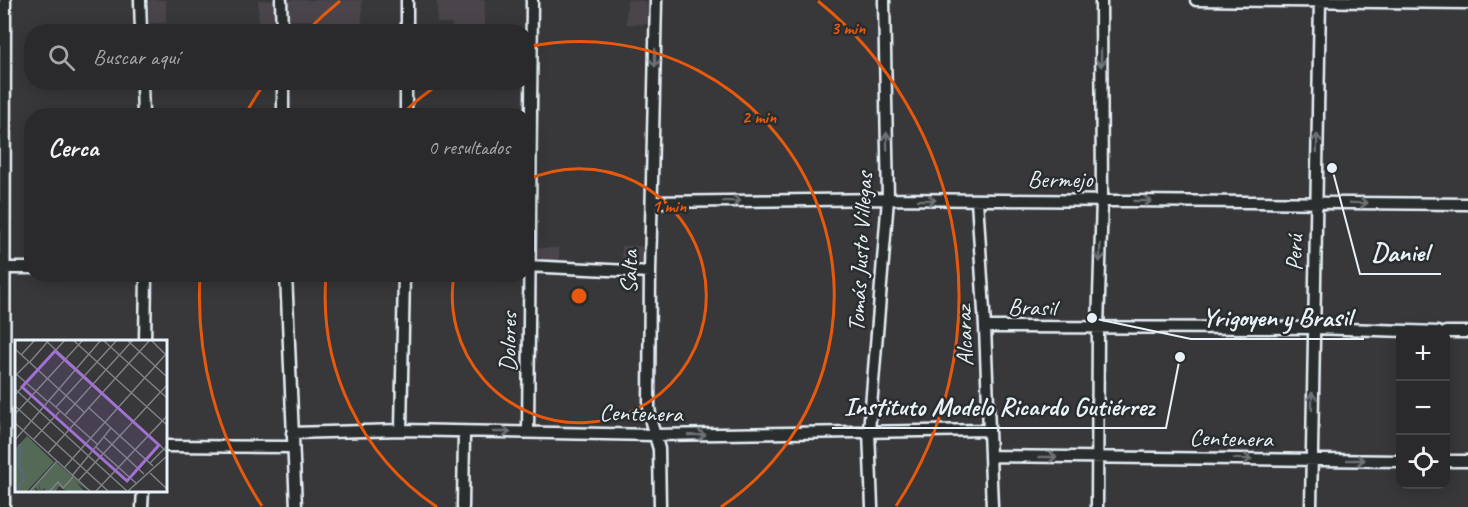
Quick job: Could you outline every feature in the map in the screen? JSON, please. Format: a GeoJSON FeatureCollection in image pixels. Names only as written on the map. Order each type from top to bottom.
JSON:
{"type":"FeatureCollection","features":[{"type":"Feature","properties":{"kind":"street"},"geometry":{"type":"LineString","coordinates":[[3,507],[5,0]]}},
{"type":"Feature","properties":{"kind":"street"},"geometry":{"type":"LineString","coordinates":[[141,0],[141,24]]}},
{"type":"Feature","properties":{"kind":"street"},"geometry":{"type":"LineString","coordinates":[[281,0],[282,24]]}},
{"type":"Feature","properties":{"kind":"street"},"geometry":{"type":"LineString","coordinates":[[406,24],[407,0]]}},
{"type":"Feature","properties":{"kind":"street","name":"Dolores"},"geometry":{"type":"LineString","coordinates":[[532,0],[532,24]]}},
{"type":"Feature","properties":{"kind":"street","name":"Salta"},"geometry":{"type":"LineString","coordinates":[[656,0],[649,407],[659,449],[660,507]]}},
{"type":"Feature","properties":{"kind":"street","name":"Tomás Justo Villegas"},"geometry":{"type":"LineString","coordinates":[[872,507],[869,431],[888,199],[884,0]]}},
{"type":"Feature","properties":{"kind":"street"},"geometry":{"type":"LineString","coordinates":[[1097,507],[1098,328],[1102,200],[1101,0]]}},
{"type":"Feature","properties":{"kind":"street"},"geometry":{"type":"LineString","coordinates":[[1196,0],[1468,3]]}},
{"type":"Feature","properties":{"kind":"street","name":"Perú"},"geometry":{"type":"LineString","coordinates":[[1311,507],[1320,1]]}},
{"type":"Feature","properties":{"kind":"street"},"geometry":{"type":"LineString","coordinates":[[142,90],[143,108]]}},
{"type":"Feature","properties":{"kind":"street"},"geometry":{"type":"LineString","coordinates":[[283,90],[283,108]]}},
{"type":"Feature","properties":{"kind":"street"},"geometry":{"type":"LineString","coordinates":[[406,90],[406,108]]}},
{"type":"Feature","properties":{"kind":"street","name":"Dolores"},"geometry":{"type":"LineString","coordinates":[[530,108],[531,90]]}},
{"type":"Feature","properties":{"kind":"street","name":"Bermejo"},"geometry":{"type":"LineString","coordinates":[[652,202],[888,199],[1468,204]]}},
{"type":"Feature","properties":{"kind":"street","name":"Alcaraz"},"geometry":{"type":"LineString","coordinates":[[977,200],[992,507]]}},
{"type":"Feature","properties":{"kind":"street"},"geometry":{"type":"LineString","coordinates":[[534,266],[650,272]]}},
{"type":"Feature","properties":{"kind":"street"},"geometry":{"type":"LineString","coordinates":[[3,268],[24,268]]}},
{"type":"Feature","properties":{"kind":"street"},"geometry":{"type":"LineString","coordinates":[[145,340],[146,282]]}},
{"type":"Feature","properties":{"kind":"street"},"geometry":{"type":"LineString","coordinates":[[286,282],[296,507]]}},
{"type":"Feature","properties":{"kind":"street"},"geometry":{"type":"LineString","coordinates":[[401,430],[404,282]]}},
{"type":"Feature","properties":{"kind":"street","name":"Dolores"},"geometry":{"type":"LineString","coordinates":[[528,282],[528,432]]}},
{"type":"Feature","properties":{"kind":"street","name":"Brasil"},"geometry":{"type":"LineString","coordinates":[[985,327],[1314,328],[1396,331]]}},
{"type":"Feature","properties":{"kind":"street"},"geometry":{"type":"LineString","coordinates":[[1450,332],[1468,332]]}},
{"type":"Feature","properties":{"kind":"street","name":"Centenera"},"geometry":{"type":"LineString","coordinates":[[292,434],[401,430],[655,435],[988,430]]}},
{"type":"Feature","properties":{"kind":"street"},"geometry":{"type":"LineString","coordinates":[[463,507],[464,432]]}},
{"type":"Feature","properties":{"kind":"street"},"geometry":{"type":"LineString","coordinates":[[166,446],[293,447]]}},
{"type":"Feature","properties":{"kind":"street","name":"Centenera"},"geometry":{"type":"LineString","coordinates":[[990,456],[1396,461]]}},
{"type":"Feature","properties":{"kind":"street"},"geometry":{"type":"LineString","coordinates":[[1450,461],[1468,461]]}},
{"type":"Feature","properties":{"kind":"street"},"geometry":{"type":"LineString","coordinates":[[142,507],[143,492]]}},
{"type":"Feature","properties":{"kind":"shaded area"},"geometry":{"type":"Polygon","coordinates":[[[149,0],[166,0],[166,23],[149,23],[149,0]]]}},
{"type":"Feature","properties":{"kind":"shaded area"},"geometry":{"type":"Polygon","coordinates":[[[258,0],[275,1],[278,24],[259,24],[258,0]]]}},
{"type":"Feature","properties":{"kind":"shaded area"},"geometry":{"type":"Polygon","coordinates":[[[290,0],[362,0],[362,24],[315,24],[315,20],[287,20],[287,5],[290,0]]]}},
{"type":"Feature","properties":{"kind":"shaded area"},"geometry":{"type":"Polygon","coordinates":[[[437,0],[485,0],[484,24],[437,23],[437,0]]]}},
{"type":"Feature","properties":{"kind":"shaded area"},"geometry":{"type":"Polygon","coordinates":[[[627,0],[645,1],[649,9],[650,24],[626,24],[627,0]]]}},
{"type":"Feature","properties":{"kind":"shaded area"},"geometry":{"type":"Polygon","coordinates":[[[622,246],[647,246],[646,261],[622,263],[622,246]]]}},
{"type":"Feature","properties":{"kind":"shaded area"},"geometry":{"type":"Polygon","coordinates":[[[535,248],[559,248],[559,262],[539,260],[535,248]]]}},
{"type":"Feature","properties":{"kind":"place","name":"Daniel"},"geometry":{"type":"Point","coordinates":[1332,168]}},
{"type":"Feature","properties":{"kind":"place","name":"Yrigoyen y Brasil"},"geometry":{"type":"Point","coordinates":[1092,318]}},
{"type":"Feature","properties":{"kind":"place","name":"Instituto Modelo Ricardo Gutiérrez"},"geometry":{"type":"Point","coordinates":[1180,357]}}]}
